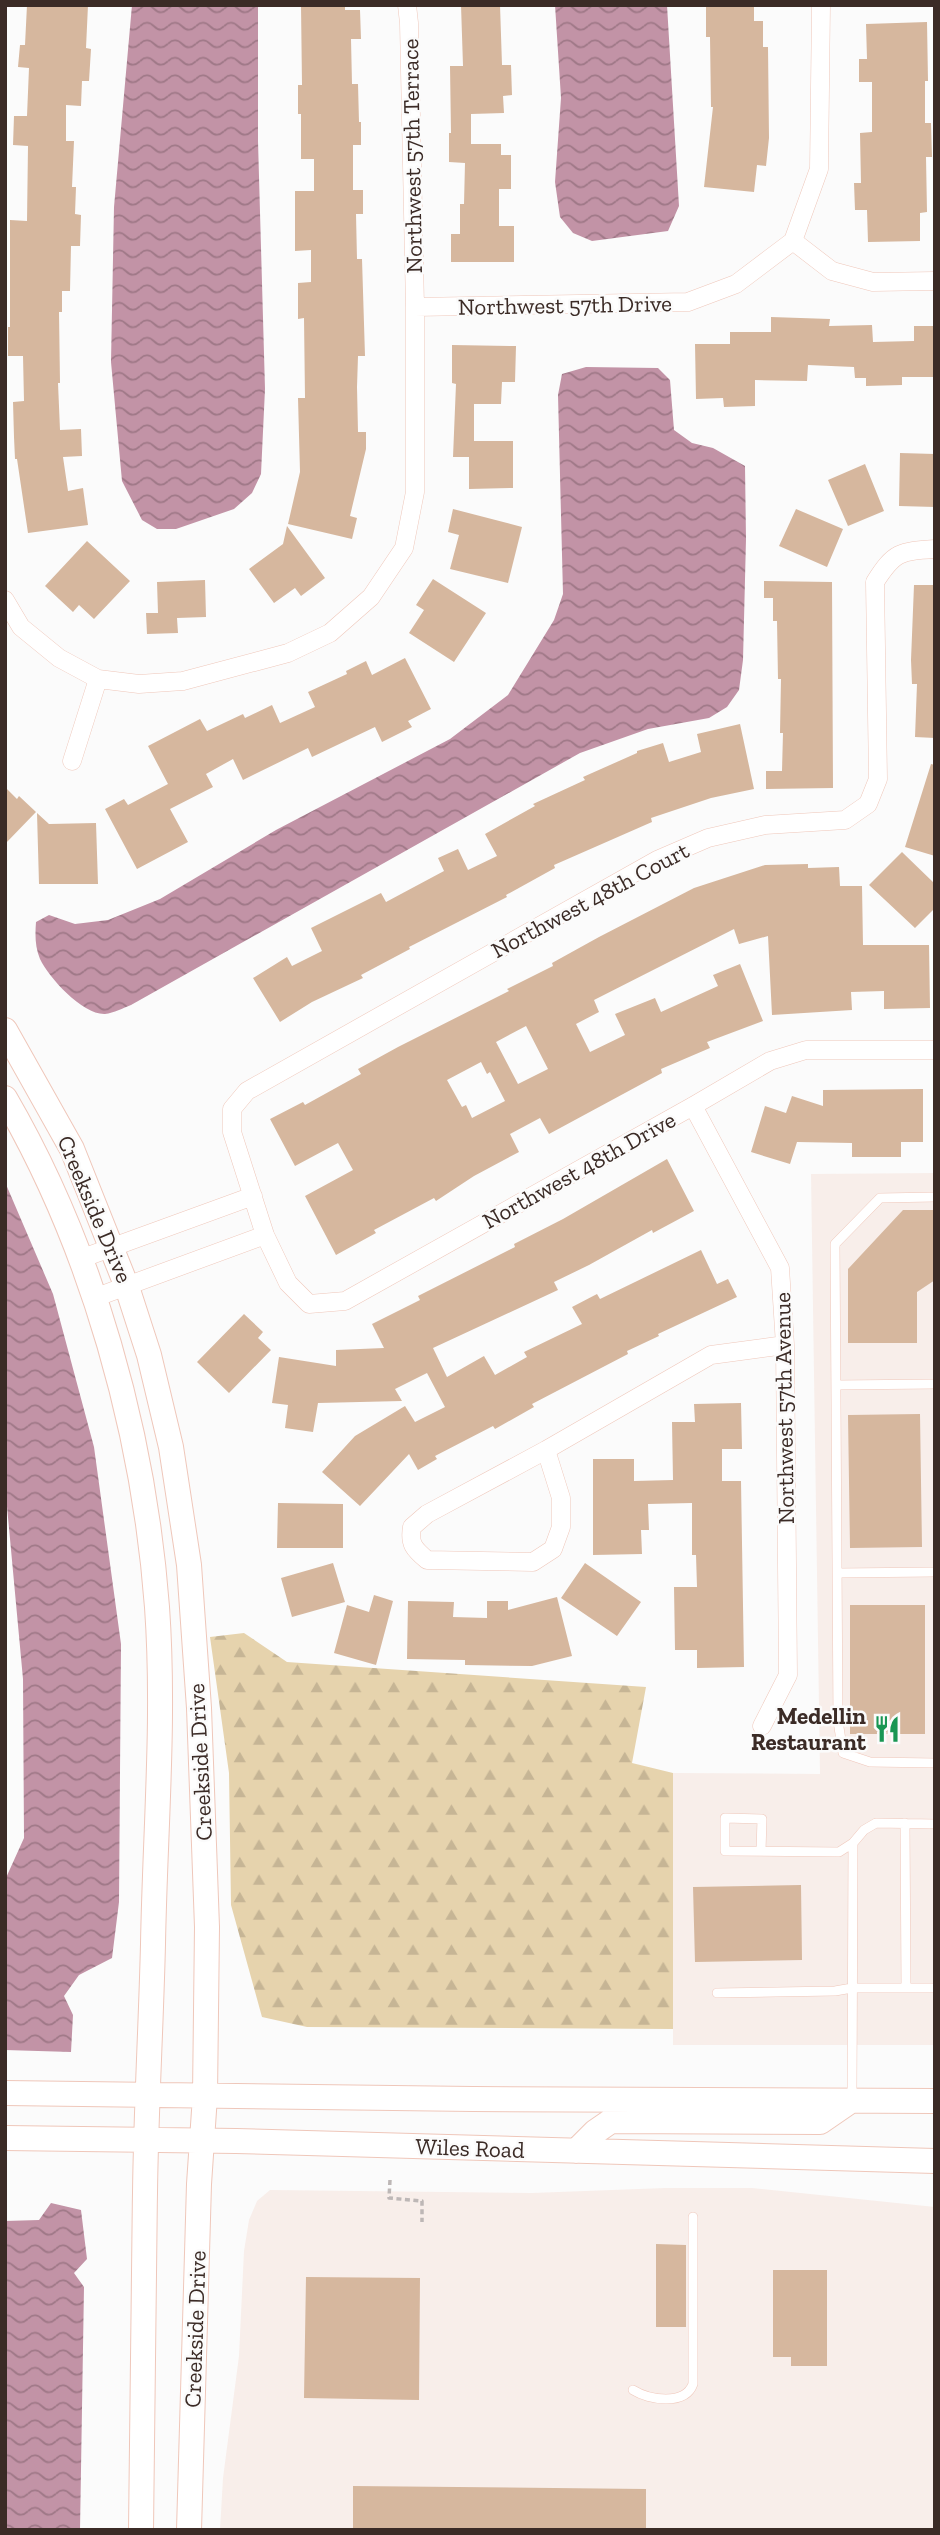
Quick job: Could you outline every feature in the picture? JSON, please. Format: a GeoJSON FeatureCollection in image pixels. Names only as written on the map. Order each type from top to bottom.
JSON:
{"type":"FeatureCollection","features":[{"type":"Feature","properties":{"kind":"street","name":"Northwest 57th Terrace"},"geometry":{"type":"LineString","coordinates":[[98,679],[139,684],[183,681],[288,653],[330,633],[371,597],[404,548],[415,492],[415,307],[410,23],[407,5]]}},
{"type":"Feature","properties":{"kind":"street"},"geometry":{"type":"LineString","coordinates":[[821,5],[819,169],[793,241],[832,271],[873,282],[935,281]]}},
{"type":"Feature","properties":{"kind":"street","name":"Northwest 57th Drive"},"geometry":{"type":"LineString","coordinates":[[415,307],[688,302],[737,284],[793,241]]}},
{"type":"Feature","properties":{"kind":"street","name":"Northwest 48th Court"},"geometry":{"type":"LineString","coordinates":[[253,1196],[232,1132],[232,1109],[247,1091],[657,860],[708,838],[765,825],[845,820],[868,804],[878,779],[875,582],[888,561],[909,551],[935,550]]}},
{"type":"Feature","properties":{"kind":"street"},"geometry":{"type":"LineString","coordinates":[[5,600],[21,628],[59,658],[98,679],[72,761]]}},
{"type":"Feature","properties":{"kind":"street","name":"Creekside Drive"},"geometry":{"type":"LineString","coordinates":[[6,1034],[72,1149],[127,1287],[149,1355],[171,1447],[189,1565],[200,1708],[207,1927],[205,2096],[189,2530]]}},
{"type":"Feature","properties":{"kind":"street","name":"Northwest 48th Drive"},"geometry":{"type":"LineString","coordinates":[[253,1196],[265,1235],[288,1283],[309,1304],[345,1301],[693,1107],[770,1060],[806,1050],[935,1050]]}},
{"type":"Feature","properties":{"kind":"street","name":"Creekside Drive"},"geometry":{"type":"LineString","coordinates":[[5,1098],[50,1185],[80,1259],[118,1377],[142,1477],[157,1607],[160,1762],[147,2140],[141,2530]]}},
{"type":"Feature","properties":{"kind":"street","name":"Northwest 57th Avenue"},"geometry":{"type":"LineString","coordinates":[[693,1107],[780,1268],[785,1345],[788,1675],[762,1726]]}},
{"type":"Feature","properties":{"kind":"street"},"geometry":{"type":"LineString","coordinates":[[80,1259],[253,1196]]}},
{"type":"Feature","properties":{"kind":"street"},"geometry":{"type":"LineString","coordinates":[[94,1298],[265,1235]]}},
{"type":"Feature","properties":{"kind":"street"},"geometry":{"type":"LineString","coordinates":[[546,1450],[561,1498],[561,1527],[554,1549],[533,1562],[428,1560],[415,1549],[410,1539],[412,1527],[428,1514],[711,1355],[785,1345]]}},
{"type":"Feature","properties":{"kind":"street","name":"Wiles Road"},"geometry":{"type":"LineString","coordinates":[[5,2093],[935,2101]]}},
{"type":"Feature","properties":{"kind":"street"},"geometry":{"type":"LineString","coordinates":[[576,2151],[611,2121],[820,2122],[852,2100]]}},
{"type":"Feature","properties":{"kind":"street","name":"Wiles Road"},"geometry":{"type":"LineString","coordinates":[[5,2138],[576,2151],[933,2166]]}},
{"type":"Feature","properties":{"kind":"lane"},"geometry":{"type":"LineString","coordinates":[[935,1197],[880,1198],[835,1244],[838,1721],[843,1753],[870,1762],[935,1763]]}},
{"type":"Feature","properties":{"kind":"lane"},"geometry":{"type":"LineString","coordinates":[[837,1385],[935,1384]]}},
{"type":"Feature","properties":{"kind":"lane"},"geometry":{"type":"LineString","coordinates":[[838,1573],[935,1572]]}},
{"type":"Feature","properties":{"kind":"lane"},"geometry":{"type":"LineString","coordinates":[[761,1851],[762,1819],[725,1818],[725,1851],[838,1852],[876,1823],[935,1824]]}},
{"type":"Feature","properties":{"kind":"lane"},"geometry":{"type":"LineString","coordinates":[[905,1824],[906,1988]]}},
{"type":"Feature","properties":{"kind":"lane"},"geometry":{"type":"LineString","coordinates":[[852,2100],[853,1843]]}},
{"type":"Feature","properties":{"kind":"lane"},"geometry":{"type":"LineString","coordinates":[[717,1993],[835,1991],[852,1987],[935,1988]]}},
{"type":"Feature","properties":{"kind":"lane"},"geometry":{"type":"LineString","coordinates":[[633,2390],[644,2397],[668,2399],[690,2393],[693,2384],[693,2217]]}},
{"type":"Feature","properties":{"kind":"path"},"geometry":{"type":"LineString","coordinates":[[390,2180],[389,2198],[422,2201],[422,2221]]}},
{"type":"Feature","properties":{"kind":"shaded area"},"geometry":{"type":"Polygon","coordinates":[[[935,1173],[935,2045],[673,2045],[673,1773],[820,1774],[811,1174],[935,1173]]]}},
{"type":"Feature","properties":{"kind":"shaded area"},"geometry":{"type":"Polygon","coordinates":[[[752,2188],[935,2207],[935,2530],[220,2530],[223,2478],[239,2356],[244,2251],[249,2220],[257,2201],[270,2190],[532,2193],[752,2188]]]}},
{"type":"Feature","properties":{"kind":"green space"},"geometry":{"type":"Polygon","coordinates":[[[244,1633],[287,1662],[646,1687],[632,1763],[673,1773],[673,2029],[307,2027],[262,2017],[231,1905],[229,1773],[210,1637],[244,1633]]]}},
{"type":"Feature","properties":{"kind":"water"},"geometry":{"type":"Polygon","coordinates":[[[132,5],[258,5],[258,141],[265,389],[261,474],[252,493],[234,509],[176,529],[157,529],[142,520],[122,481],[111,362],[114,207],[132,5]]]}},
{"type":"Feature","properties":{"kind":"water"},"geometry":{"type":"Polygon","coordinates":[[[555,5],[667,5],[679,206],[668,231],[592,241],[573,233],[560,217],[555,182],[561,98],[555,5]]]}},
{"type":"Feature","properties":{"kind":"water"},"geometry":{"type":"Polygon","coordinates":[[[586,367],[658,368],[670,380],[674,430],[692,443],[713,448],[745,466],[743,660],[739,690],[727,707],[709,718],[648,729],[580,753],[131,1005],[105,1014],[96,1013],[77,1002],[51,976],[40,959],[36,922],[49,915],[75,924],[108,920],[160,899],[276,830],[450,739],[508,695],[554,620],[563,594],[558,395],[562,374],[586,367]]]}},
{"type":"Feature","properties":{"kind":"water"},"geometry":{"type":"Polygon","coordinates":[[[5,1182],[53,1294],[94,1447],[121,1644],[119,1902],[112,1958],[79,1975],[64,1996],[73,2015],[71,2052],[5,2050],[5,1880],[24,1838],[23,1679],[5,1485],[5,1182]]]}},
{"type":"Feature","properties":{"kind":"water"},"geometry":{"type":"Polygon","coordinates":[[[51,2203],[81,2210],[87,2259],[74,2273],[84,2287],[80,2530],[5,2530],[5,2221],[39,2220],[51,2203]]]}},
{"type":"Feature","properties":{"kind":"building"},"geometry":{"type":"Polygon","coordinates":[[[27,5],[88,5],[86,48],[91,49],[89,81],[82,81],[81,106],[66,105],[66,141],[74,141],[72,187],[76,187],[75,214],[81,215],[80,246],[71,246],[70,291],[62,291],[62,312],[59,312],[58,383],[60,430],[81,429],[82,456],[63,457],[68,491],[83,488],[88,525],[28,533],[15,459],[13,402],[24,401],[23,356],[8,356],[10,220],[27,221],[28,146],[13,145],[14,116],[27,116],[29,68],[18,67],[20,45],[25,45],[27,5]]]}},
{"type":"Feature","properties":{"kind":"building"},"geometry":{"type":"Polygon","coordinates":[[[301,5],[345,5],[345,10],[360,10],[361,39],[351,39],[352,84],[358,84],[361,122],[361,145],[353,145],[353,190],[363,190],[363,214],[356,214],[357,259],[362,259],[365,356],[358,356],[357,387],[358,432],[366,432],[366,449],[350,516],[357,518],[352,539],[288,524],[300,472],[298,398],[305,398],[304,318],[298,319],[298,283],[311,282],[311,250],[295,251],[295,191],[314,191],[314,159],[301,159],[298,85],[302,85],[301,5]]]}},
{"type":"Feature","properties":{"kind":"building"},"geometry":{"type":"Polygon","coordinates":[[[461,5],[500,5],[502,65],[511,65],[512,95],[503,96],[504,113],[471,114],[471,144],[501,144],[501,155],[511,155],[511,189],[499,189],[499,226],[514,226],[514,262],[451,262],[451,234],[460,234],[460,204],[464,204],[465,163],[449,162],[450,66],[463,66],[461,5]]]}},
{"type":"Feature","properties":{"kind":"building"},"geometry":{"type":"Polygon","coordinates":[[[706,5],[754,5],[754,21],[763,21],[763,47],[768,47],[769,138],[766,166],[757,165],[754,192],[704,187],[713,107],[710,37],[706,37],[706,5]]]}},
{"type":"Feature","properties":{"kind":"building"},"geometry":{"type":"Polygon","coordinates":[[[927,22],[928,81],[925,81],[925,123],[931,123],[932,157],[926,157],[927,212],[920,213],[920,241],[868,242],[867,210],[855,210],[854,183],[861,183],[860,133],[872,132],[872,82],[859,82],[859,59],[867,59],[866,24],[927,22]]]}},
{"type":"Feature","properties":{"kind":"building"},"geometry":{"type":"Polygon","coordinates":[[[771,317],[830,319],[829,326],[872,325],[873,342],[914,341],[914,326],[935,326],[935,377],[902,377],[902,385],[866,386],[866,378],[855,378],[854,367],[808,365],[807,381],[755,380],[755,406],[724,407],[723,398],[696,399],[695,344],[730,344],[730,332],[771,332],[771,317]]]}},
{"type":"Feature","properties":{"kind":"building"},"geometry":{"type":"Polygon","coordinates":[[[452,345],[516,346],[515,382],[502,382],[501,404],[474,404],[474,441],[513,441],[513,488],[469,489],[469,457],[453,457],[456,384],[452,383],[452,345]]]}},
{"type":"Feature","properties":{"kind":"building"},"geometry":{"type":"Polygon","coordinates":[[[900,453],[935,454],[935,507],[899,506],[900,453]]]}},
{"type":"Feature","properties":{"kind":"building"},"geometry":{"type":"Polygon","coordinates":[[[865,464],[884,511],[848,526],[828,480],[865,464]]]}},
{"type":"Feature","properties":{"kind":"building"},"geometry":{"type":"Polygon","coordinates":[[[453,509],[522,527],[508,583],[450,569],[459,535],[448,532],[453,509]]]}},
{"type":"Feature","properties":{"kind":"building"},"geometry":{"type":"Polygon","coordinates":[[[796,509],[843,529],[827,567],[779,546],[796,509]]]}},
{"type":"Feature","properties":{"kind":"building"},"geometry":{"type":"Polygon","coordinates":[[[287,526],[325,578],[301,596],[295,588],[274,603],[249,569],[283,544],[287,526]]]}},
{"type":"Feature","properties":{"kind":"building"},"geometry":{"type":"Polygon","coordinates":[[[87,541],[130,581],[94,619],[79,605],[73,612],[45,586],[87,541]]]}},
{"type":"Feature","properties":{"kind":"building"},"geometry":{"type":"Polygon","coordinates":[[[433,579],[486,613],[454,662],[409,633],[424,610],[416,605],[433,579]]]}},
{"type":"Feature","properties":{"kind":"building"},"geometry":{"type":"Polygon","coordinates":[[[205,580],[206,617],[177,618],[178,633],[147,634],[146,613],[158,613],[157,582],[205,580]]]}},
{"type":"Feature","properties":{"kind":"building"},"geometry":{"type":"Polygon","coordinates":[[[764,581],[832,582],[833,788],[766,789],[766,771],[782,771],[783,733],[780,733],[781,679],[778,679],[777,621],[773,621],[773,598],[764,598],[764,581]]]}},
{"type":"Feature","properties":{"kind":"building"},"geometry":{"type":"Polygon","coordinates":[[[914,585],[935,585],[935,738],[915,737],[917,684],[912,684],[911,660],[914,585]]]}},
{"type":"Feature","properties":{"kind":"building"},"geometry":{"type":"Polygon","coordinates":[[[405,658],[431,709],[408,721],[412,727],[382,742],[375,727],[312,757],[308,748],[243,780],[233,759],[206,774],[213,787],[170,809],[188,842],[137,869],[105,809],[124,799],[128,805],[168,784],[148,746],[200,719],[207,731],[243,714],[245,718],[272,705],[280,723],[315,707],[308,692],[347,674],[346,671],[366,661],[372,675],[405,658]]]}},
{"type":"Feature","properties":{"kind":"building"},"geometry":{"type":"Polygon","coordinates":[[[740,724],[754,789],[711,798],[651,818],[652,822],[554,865],[555,868],[506,895],[507,897],[409,947],[410,949],[361,975],[363,978],[312,1002],[280,1022],[253,978],[287,957],[292,966],[322,951],[311,928],[381,893],[386,902],[444,871],[438,858],[458,849],[468,870],[497,856],[485,834],[535,806],[533,804],[585,780],[583,777],[637,751],[663,743],[669,762],[701,752],[697,734],[740,724]]]}},
{"type":"Feature","properties":{"kind":"building"},"geometry":{"type":"Polygon","coordinates":[[[931,764],[935,765],[935,856],[905,847],[931,764]]]}},
{"type":"Feature","properties":{"kind":"building"},"geometry":{"type":"Polygon","coordinates":[[[5,787],[36,812],[5,844],[5,787]]]}},
{"type":"Feature","properties":{"kind":"building"},"geometry":{"type":"Polygon","coordinates":[[[37,813],[49,824],[96,823],[98,884],[39,884],[37,813]]]}},
{"type":"Feature","properties":{"kind":"building"},"geometry":{"type":"Polygon","coordinates":[[[902,852],[935,884],[935,908],[915,928],[869,885],[902,852]]]}},
{"type":"Feature","properties":{"kind":"building"},"geometry":{"type":"Polygon","coordinates":[[[808,864],[808,868],[839,867],[840,886],[862,886],[863,945],[929,945],[930,1008],[884,1009],[884,991],[851,992],[852,1010],[772,1015],[768,936],[739,944],[734,929],[594,1000],[599,1012],[576,1024],[590,1052],[625,1035],[615,1014],[655,998],[661,1012],[718,986],[713,975],[740,964],[763,1021],[707,1042],[710,1048],[661,1069],[662,1073],[549,1134],[540,1118],[510,1134],[519,1152],[474,1176],[436,1201],[434,1198],[374,1230],[376,1233],[336,1255],[305,1196],[353,1170],[338,1143],[295,1166],[270,1119],[303,1102],[305,1105],[361,1074],[358,1069],[509,991],[507,989],[553,966],[552,963],[694,888],[765,865],[808,864]],[[526,1026],[496,1042],[518,1084],[548,1069],[526,1026]],[[481,1062],[447,1080],[462,1107],[466,1105],[472,1118],[505,1101],[490,1072],[487,1074],[481,1062]]]}},
{"type":"Feature","properties":{"kind":"building"},"geometry":{"type":"Polygon","coordinates":[[[923,1089],[923,1142],[901,1142],[901,1157],[852,1157],[852,1143],[797,1142],[790,1164],[751,1152],[765,1106],[786,1113],[792,1096],[823,1106],[823,1090],[923,1089]]]}},
{"type":"Feature","properties":{"kind":"building"},"geometry":{"type":"Polygon","coordinates":[[[667,1159],[694,1211],[554,1282],[558,1290],[433,1348],[447,1377],[484,1356],[495,1375],[527,1357],[524,1352],[582,1324],[572,1307],[597,1294],[600,1299],[701,1250],[717,1284],[728,1279],[737,1297],[658,1334],[659,1336],[627,1351],[628,1354],[532,1404],[534,1407],[495,1429],[493,1426],[435,1456],[437,1459],[418,1470],[409,1454],[360,1506],[322,1472],[355,1436],[405,1406],[415,1422],[445,1407],[427,1373],[395,1389],[402,1401],[318,1403],[313,1432],[285,1428],[288,1405],[272,1403],[279,1357],[336,1366],[336,1350],[384,1348],[372,1324],[420,1300],[418,1296],[515,1247],[514,1244],[667,1159]]]}},
{"type":"Feature","properties":{"kind":"building"},"geometry":{"type":"Polygon","coordinates":[[[903,1210],[935,1210],[935,1280],[917,1292],[917,1343],[848,1343],[848,1269],[903,1210]]]}},
{"type":"Feature","properties":{"kind":"building"},"geometry":{"type":"Polygon","coordinates":[[[244,1314],[263,1332],[258,1338],[271,1350],[229,1393],[197,1362],[244,1314]]]}},
{"type":"Feature","properties":{"kind":"building"},"geometry":{"type":"Polygon","coordinates":[[[741,1403],[742,1449],[722,1449],[722,1481],[741,1481],[744,1667],[697,1668],[697,1650],[675,1650],[674,1587],[697,1587],[696,1555],[692,1555],[692,1503],[648,1504],[649,1530],[641,1530],[642,1554],[593,1555],[593,1459],[634,1459],[634,1481],[673,1480],[672,1422],[695,1422],[694,1404],[741,1403]]]}},
{"type":"Feature","properties":{"kind":"building"},"geometry":{"type":"Polygon","coordinates":[[[920,1414],[922,1547],[850,1548],[848,1415],[920,1414]]]}},
{"type":"Feature","properties":{"kind":"building"},"geometry":{"type":"Polygon","coordinates":[[[278,1503],[343,1504],[343,1548],[277,1548],[278,1503]]]}},
{"type":"Feature","properties":{"kind":"building"},"geometry":{"type":"Polygon","coordinates":[[[333,1563],[345,1602],[292,1617],[281,1578],[333,1563]]]}},
{"type":"Feature","properties":{"kind":"building"},"geometry":{"type":"Polygon","coordinates":[[[585,1563],[641,1602],[617,1636],[561,1598],[585,1563]]]}},
{"type":"Feature","properties":{"kind":"building"},"geometry":{"type":"Polygon","coordinates":[[[374,1595],[393,1601],[376,1665],[334,1653],[347,1605],[369,1612],[374,1595]]]}},
{"type":"Feature","properties":{"kind":"building"},"geometry":{"type":"Polygon","coordinates":[[[557,1597],[572,1656],[532,1666],[465,1665],[465,1660],[407,1659],[408,1601],[454,1602],[453,1617],[487,1618],[487,1601],[508,1601],[508,1610],[557,1597]]]}},
{"type":"Feature","properties":{"kind":"building"},"geometry":{"type":"Polygon","coordinates":[[[850,1605],[925,1605],[925,1734],[850,1734],[850,1605]]]}},
{"type":"Feature","properties":{"kind":"building"},"geometry":{"type":"Polygon","coordinates":[[[801,1885],[802,1960],[695,1962],[693,1887],[801,1885]]]}},
{"type":"Feature","properties":{"kind":"building"},"geometry":{"type":"Polygon","coordinates":[[[656,2244],[686,2245],[686,2327],[656,2327],[656,2244]]]}},
{"type":"Feature","properties":{"kind":"building"},"geometry":{"type":"Polygon","coordinates":[[[773,2270],[827,2270],[827,2366],[791,2366],[791,2357],[773,2357],[773,2270]]]}},
{"type":"Feature","properties":{"kind":"building"},"geometry":{"type":"Polygon","coordinates":[[[306,2277],[420,2278],[419,2400],[304,2398],[306,2277]]]}},
{"type":"Feature","properties":{"kind":"building"},"geometry":{"type":"Polygon","coordinates":[[[353,2486],[646,2489],[646,2530],[353,2530],[353,2486]]]}},
{"type":"Feature","properties":{"kind":"place","name":"Medellin Restaurant"},"geometry":{"type":"Point","coordinates":[887,1729]}}]}
